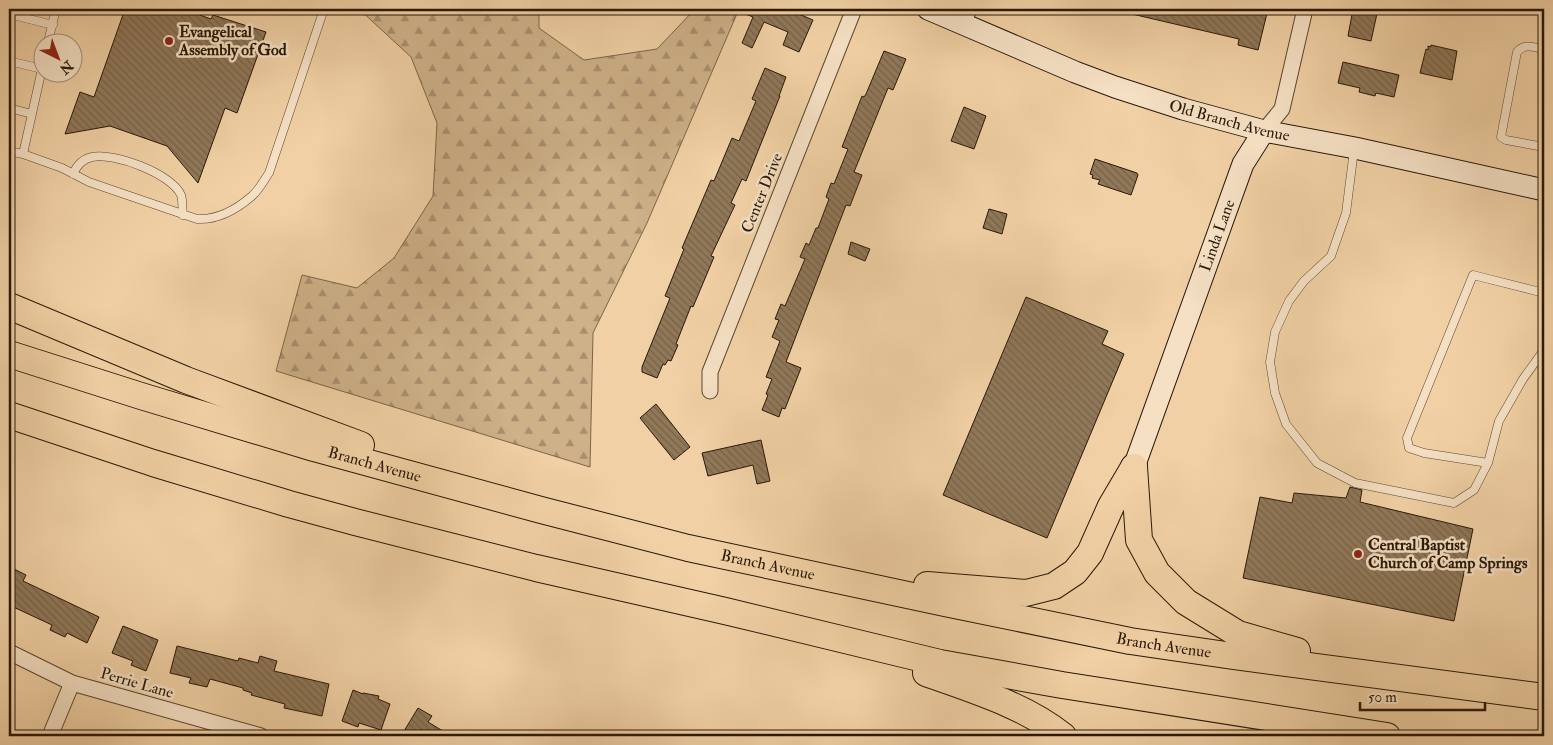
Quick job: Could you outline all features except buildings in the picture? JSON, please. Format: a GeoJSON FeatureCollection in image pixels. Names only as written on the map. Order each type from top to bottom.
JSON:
{"type":"FeatureCollection","features":[{"type":"Feature","properties":{"kind":"highway"},"geometry":{"type":"LineString","coordinates":[[9,306],[186,380],[541,510]]}},
{"type":"Feature","properties":{"kind":"highway","name":"Branch Avenue"},"geometry":{"type":"LineString","coordinates":[[9,354],[286,440],[688,548],[935,602],[1130,641],[1544,697]]}},
{"type":"Feature","properties":{"kind":"highway"},"geometry":{"type":"LineString","coordinates":[[13,417],[152,463],[336,517],[536,568],[940,663],[1062,685],[1387,736]]}},
{"type":"Feature","properties":{"kind":"highway"},"geometry":{"type":"LineString","coordinates":[[798,572],[1026,593],[1054,586],[1075,572],[1090,553],[1111,506],[1134,467]]}},
{"type":"Feature","properties":{"kind":"highway"},"geometry":{"type":"LineString","coordinates":[[1134,467],[1139,540],[1157,573],[1186,602],[1238,634],[1290,650],[1462,678],[1486,690]]}},
{"type":"Feature","properties":{"kind":"highway"},"geometry":{"type":"LineString","coordinates":[[801,629],[976,691],[1032,716],[1063,736]]}},
{"type":"Feature","properties":{"kind":"street","name":"Center Drive"},"geometry":{"type":"LineString","coordinates":[[710,391],[710,372],[854,9]]}},
{"type":"Feature","properties":{"kind":"street","name":"Old Branch Avenue"},"geometry":{"type":"LineString","coordinates":[[928,9],[966,16],[1114,87],[1264,132],[1355,148],[1544,190]]}},
{"type":"Feature","properties":{"kind":"street","name":"Linda Lane"},"geometry":{"type":"LineString","coordinates":[[1134,467],[1243,164],[1282,109],[1305,9]]}},
{"type":"Feature","properties":{"kind":"street","name":"Perrie Lane"},"geometry":{"type":"LineString","coordinates":[[9,652],[72,683],[261,736]]}},
{"type":"Feature","properties":{"kind":"street"},"geometry":{"type":"LineString","coordinates":[[50,736],[72,683]]}},
{"type":"Feature","properties":{"kind":"lane"},"geometry":{"type":"LineString","coordinates":[[50,32],[56,9]]}},
{"type":"Feature","properties":{"kind":"lane"},"geometry":{"type":"LineString","coordinates":[[9,151],[62,168],[89,182],[197,219],[209,220],[227,213],[253,196],[269,173],[324,9]]}},
{"type":"Feature","properties":{"kind":"lane"},"geometry":{"type":"LineString","coordinates":[[9,14],[52,25]]}},
{"type":"Feature","properties":{"kind":"lane"},"geometry":{"type":"LineString","coordinates":[[1544,49],[1527,45],[1521,47],[1517,52],[1502,137],[1506,140],[1544,147]]}},
{"type":"Feature","properties":{"kind":"lane"},"geometry":{"type":"LineString","coordinates":[[9,61],[32,67]]}},
{"type":"Feature","properties":{"kind":"lane"},"geometry":{"type":"LineString","coordinates":[[23,154],[39,82]]}},
{"type":"Feature","properties":{"kind":"lane"},"geometry":{"type":"LineString","coordinates":[[9,108],[32,114]]}},
{"type":"Feature","properties":{"kind":"lane"},"geometry":{"type":"LineString","coordinates":[[1355,148],[1346,213],[1332,256],[1304,282],[1289,301],[1275,332],[1270,362],[1275,393],[1286,424],[1317,463],[1355,483],[1454,503],[1474,490],[1488,463],[1499,421],[1544,350]]}},
{"type":"Feature","properties":{"kind":"lane"},"geometry":{"type":"LineString","coordinates":[[73,174],[78,163],[92,157],[108,157],[144,167],[170,182],[181,196],[183,215]]}},
{"type":"Feature","properties":{"kind":"lane"},"geometry":{"type":"LineString","coordinates":[[1488,463],[1424,453],[1408,448],[1407,438],[1473,275],[1544,293]]}},
{"type":"Feature","properties":{"kind":"green space"},"geometry":{"type":"Polygon","coordinates":[[[359,9],[539,9],[539,28],[584,60],[657,49],[695,9],[739,9],[647,223],[593,333],[590,467],[276,371],[302,275],[357,288],[394,258],[433,196],[437,123],[411,57],[359,9]]]}},
{"type":"Feature","properties":{"kind":"place","name":"Evangelical Assembly of God"},"geometry":{"type":"Point","coordinates":[169,41]}},
{"type":"Feature","properties":{"kind":"place","name":"Central Baptist Church of Camp Springs"},"geometry":{"type":"Point","coordinates":[1358,554]}}]}
